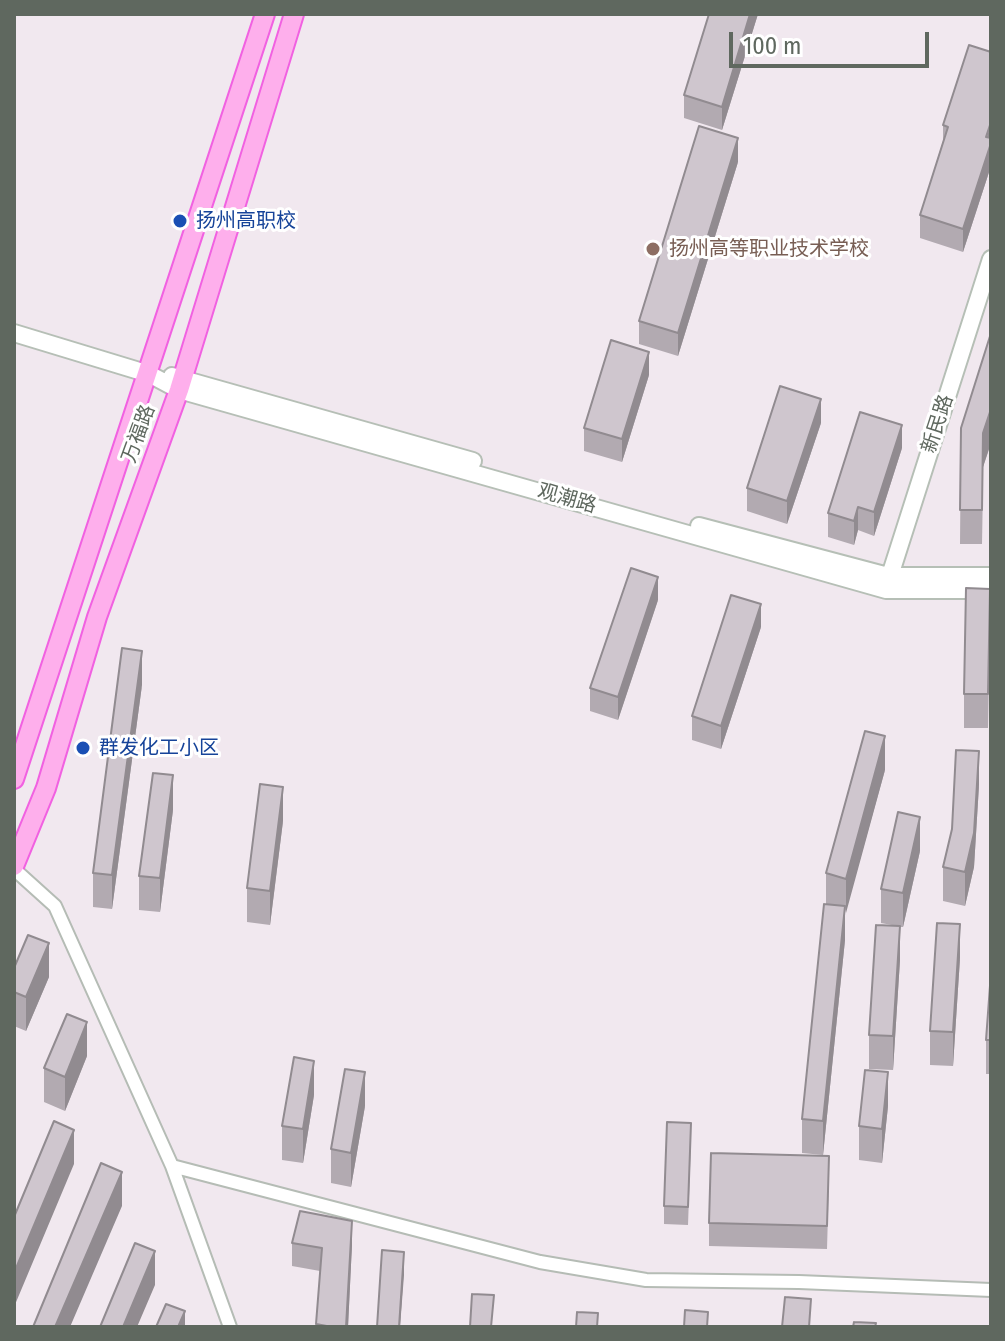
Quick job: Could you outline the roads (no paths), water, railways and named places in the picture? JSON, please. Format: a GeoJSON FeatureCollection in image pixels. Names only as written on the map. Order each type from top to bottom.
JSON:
{"type":"FeatureCollection","features":[{"type":"Feature","properties":{"kind":"main road","name":"万福路"},"geometry":{"type":"LineString","coordinates":[[14,779],[265,14]]}},
{"type":"Feature","properties":{"kind":"main road","name":"万福路"},"geometry":{"type":"LineString","coordinates":[[14,867],[46,788],[97,617],[180,383],[294,14]]}},
{"type":"Feature","properties":{"kind":"street","name":"新民路"},"geometry":{"type":"LineString","coordinates":[[887,583],[991,259]]}},
{"type":"Feature","properties":{"kind":"street","name":"观潮路"},"geometry":{"type":"LineString","coordinates":[[14,333],[887,583],[991,590]]}},
{"type":"Feature","properties":{"kind":"street","name":"观潮路"},"geometry":{"type":"LineString","coordinates":[[887,583],[991,576]]}},
{"type":"Feature","properties":{"kind":"street"},"geometry":{"type":"LineString","coordinates":[[14,867],[55,906],[172,1166],[230,1327]]}},
{"type":"Feature","properties":{"kind":"street"},"geometry":{"type":"LineString","coordinates":[[172,1166],[540,1262],[646,1280],[799,1282],[991,1290]]}},
{"type":"Feature","properties":{"kind":"place","name":"扬州高职校"},"geometry":{"type":"Point","coordinates":[180,221]}},
{"type":"Feature","properties":{"kind":"place","name":"扬州高等职业技术学校"},"geometry":{"type":"Point","coordinates":[653,249]}},
{"type":"Feature","properties":{"kind":"place","name":"群发化工小区"},"geometry":{"type":"Point","coordinates":[83,748]}}]}
